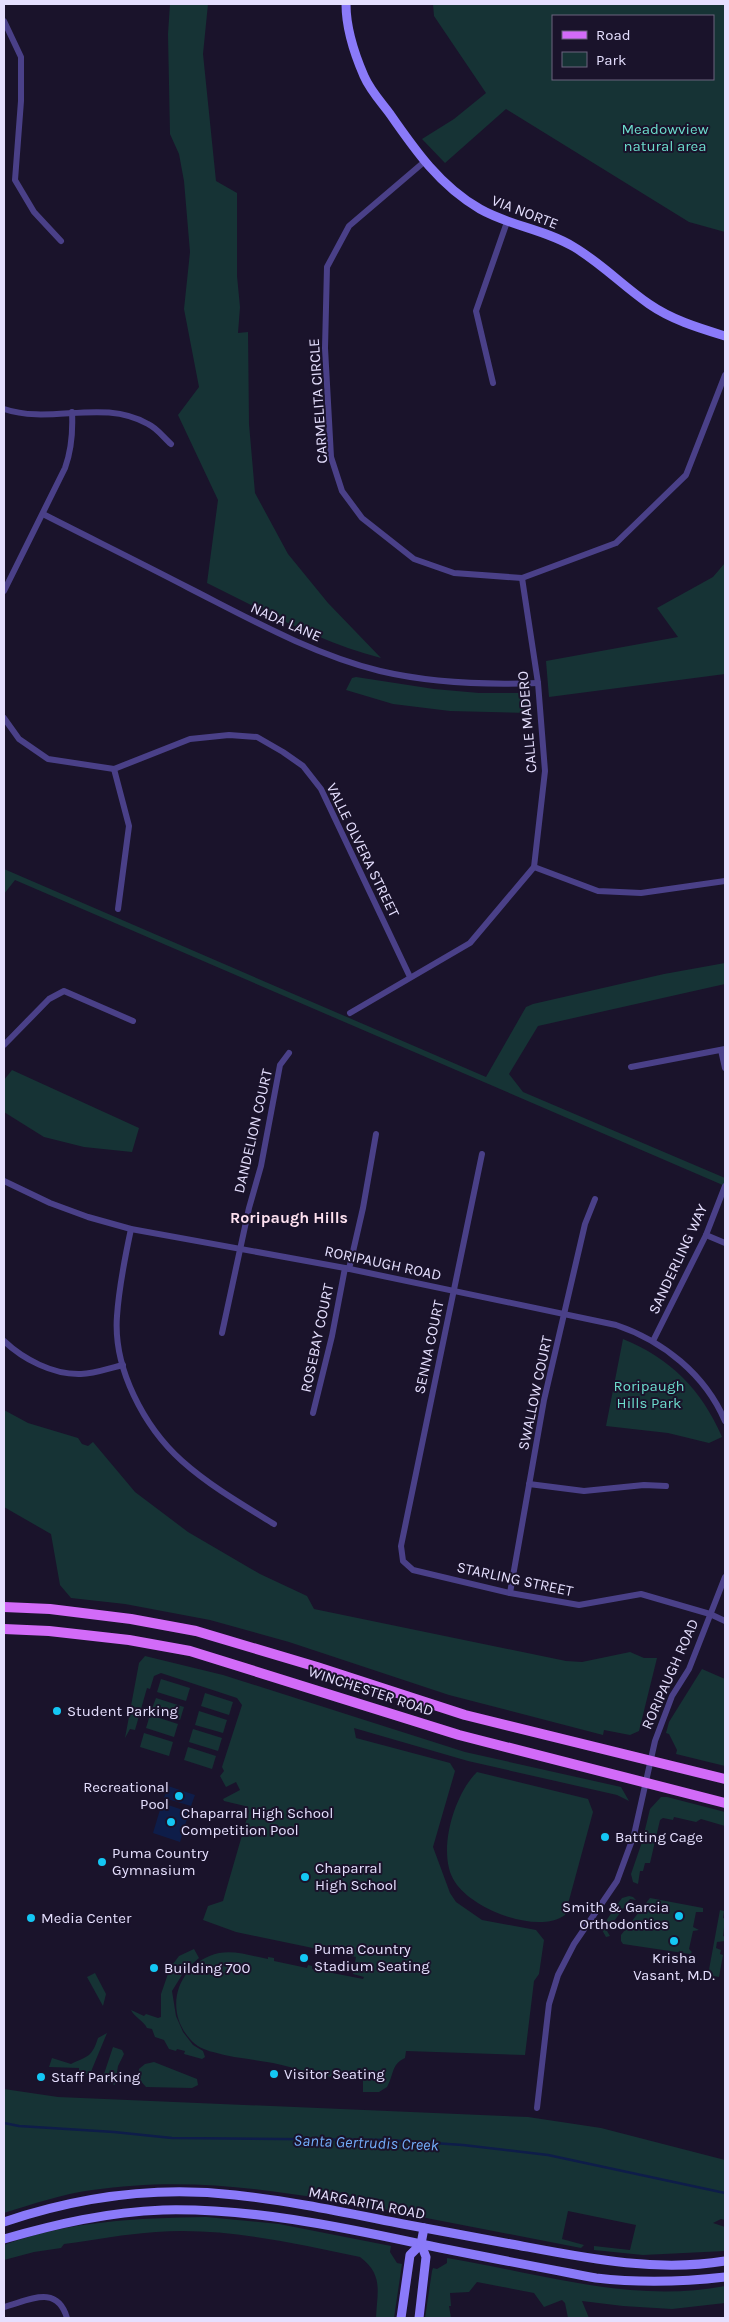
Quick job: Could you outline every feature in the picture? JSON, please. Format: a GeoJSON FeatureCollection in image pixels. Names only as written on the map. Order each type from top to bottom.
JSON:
{"type":"FeatureCollection","features":[{"type":"Feature","properties":{"kind":"main road","name":"VIA NORTE"},"geometry":{"type":"LineString","coordinates":[[346,4],[346,17],[351,41],[365,78],[424,162],[455,193],[480,209],[507,222],[542,232],[574,247],[604,268],[650,305],[679,321],[725,336]]}},
{"type":"Feature","properties":{"kind":"main road","name":"WINCHESTER ROAD"},"geometry":{"type":"LineString","coordinates":[[4,1607],[50,1609],[131,1619],[196,1631],[465,1714],[725,1778]]}},
{"type":"Feature","properties":{"kind":"main road","name":"WINCHESTER ROAD"},"geometry":{"type":"LineString","coordinates":[[4,1629],[58,1632],[129,1640],[190,1651],[459,1735],[725,1803]]}},
{"type":"Feature","properties":{"kind":"main road","name":"MARGARITA ROAD"},"geometry":{"type":"LineString","coordinates":[[4,2222],[102,2197],[186,2192],[233,2194],[623,2263],[673,2265],[725,2261]]}},
{"type":"Feature","properties":{"kind":"main road","name":"MARGARITA ROAD"},"geometry":{"type":"LineString","coordinates":[[4,2239],[63,2222],[113,2214],[164,2210],[214,2211],[269,2216],[596,2278],[629,2282],[665,2282],[725,2277]]}},
{"type":"Feature","properties":{"kind":"main road"},"geometry":{"type":"LineString","coordinates":[[419,2318],[426,2257],[421,2244],[424,2228]]}},
{"type":"Feature","properties":{"kind":"main road"},"geometry":{"type":"LineString","coordinates":[[401,2318],[410,2255],[421,2244]]}},
{"type":"Feature","properties":{"kind":"street"},"geometry":{"type":"LineString","coordinates":[[4,21],[21,57],[21,101],[15,180],[34,212],[61,241]]}},
{"type":"Feature","properties":{"kind":"street","name":"CARMELITA CIRCLE"},"geometry":{"type":"LineString","coordinates":[[424,162],[349,226],[326,267],[324,348],[331,457],[342,491],[362,518],[414,560],[454,573],[522,578],[616,544],[686,475],[725,375]]}},
{"type":"Feature","properties":{"kind":"street"},"geometry":{"type":"LineString","coordinates":[[493,383],[476,312],[507,222]]}},
{"type":"Feature","properties":{"kind":"street"},"geometry":{"type":"LineString","coordinates":[[4,409],[35,416],[72,412],[111,411],[149,424],[172,444]]}},
{"type":"Feature","properties":{"kind":"street"},"geometry":{"type":"LineString","coordinates":[[4,591],[44,514],[71,452],[72,412]]}},
{"type":"Feature","properties":{"kind":"street","name":"NADA LANE"},"geometry":{"type":"LineString","coordinates":[[44,514],[240,615],[337,657],[380,671],[414,676],[492,684],[538,683]]}},
{"type":"Feature","properties":{"kind":"street","name":"CALLE MADERO"},"geometry":{"type":"LineString","coordinates":[[522,578],[538,683],[546,771],[534,868]]}},
{"type":"Feature","properties":{"kind":"street","name":"VALLE OLVERA STREET"},"geometry":{"type":"LineString","coordinates":[[4,718],[19,739],[48,760],[114,769],[190,739],[229,734],[258,737],[284,752],[303,766],[321,789],[410,977]]}},
{"type":"Feature","properties":{"kind":"street"},"geometry":{"type":"LineString","coordinates":[[114,769],[129,826],[118,909]]}},
{"type":"Feature","properties":{"kind":"street"},"geometry":{"type":"LineString","coordinates":[[350,1013],[470,943],[534,868],[598,891],[642,893],[725,881]]}},
{"type":"Feature","properties":{"kind":"street"},"geometry":{"type":"LineString","coordinates":[[4,1045],[49,999],[64,991],[133,1021]]}},
{"type":"Feature","properties":{"kind":"street"},"geometry":{"type":"LineString","coordinates":[[632,1067],[723,1049],[725,1068]]}},
{"type":"Feature","properties":{"kind":"street","name":"DANDELION COURT"},"geometry":{"type":"LineString","coordinates":[[222,1333],[240,1247],[261,1166],[280,1065],[289,1052]]}},
{"type":"Feature","properties":{"kind":"street","name":"ROSEBAY COURT"},"geometry":{"type":"LineString","coordinates":[[313,1413],[363,1208],[376,1134]]}},
{"type":"Feature","properties":{"kind":"street","name":"SENNA COURT"},"geometry":{"type":"LineString","coordinates":[[401,1546],[482,1154]]}},
{"type":"Feature","properties":{"kind":"street","name":"RORIPAUGH ROAD"},"geometry":{"type":"LineString","coordinates":[[4,1181],[50,1204],[130,1229],[240,1247],[347,1268],[616,1325],[652,1341],[690,1369],[710,1393],[725,1421]]}},
{"type":"Feature","properties":{"kind":"street","name":"SANDERLING WAY"},"geometry":{"type":"LineString","coordinates":[[652,1341],[706,1235],[725,1186]]}},
{"type":"Feature","properties":{"kind":"street","name":"SWALLOW COURT"},"geometry":{"type":"LineString","coordinates":[[510,1594],[544,1400],[585,1224],[595,1199]]}},
{"type":"Feature","properties":{"kind":"street"},"geometry":{"type":"LineString","coordinates":[[130,1229],[117,1316],[118,1340],[123,1365],[132,1388],[147,1418],[163,1441],[182,1462],[234,1499],[274,1524]]}},
{"type":"Feature","properties":{"kind":"street"},"geometry":{"type":"LineString","coordinates":[[706,1235],[725,1243]]}},
{"type":"Feature","properties":{"kind":"street"},"geometry":{"type":"LineString","coordinates":[[4,1341],[14,1350],[35,1363],[57,1370],[82,1374],[123,1365]]}},
{"type":"Feature","properties":{"kind":"street"},"geometry":{"type":"LineString","coordinates":[[530,1484],[584,1491],[644,1485],[666,1486]]}},
{"type":"Feature","properties":{"kind":"street","name":"STARLING STREET"},"geometry":{"type":"LineString","coordinates":[[401,1546],[403,1561],[413,1570],[510,1594],[579,1605],[641,1594],[710,1614],[725,1622]]}},
{"type":"Feature","properties":{"kind":"street","name":"RORIPAUGH ROAD"},"geometry":{"type":"LineString","coordinates":[[537,2108],[549,2004],[553,1988],[574,1944],[617,1881],[630,1850],[647,1783],[655,1741],[672,1696],[689,1669],[725,1577]]}},
{"type":"Feature","properties":{"kind":"street"},"geometry":{"type":"LineString","coordinates":[[4,2307],[29,2300],[51,2297],[59,2301],[67,2318]]}},
{"type":"Feature","properties":{"kind":"green space"},"geometry":{"type":"Polygon","coordinates":[[[170,4],[208,4],[203,54],[216,181],[237,193],[237,276],[240,307],[238,333],[248,332],[249,424],[255,493],[288,554],[328,603],[381,658],[314,635],[207,583],[218,500],[178,415],[199,387],[184,309],[190,252],[184,181],[179,154],[170,134],[168,34],[170,4]]]}},
{"type":"Feature","properties":{"kind":"green space","name":"Meadowview natural area"},"geometry":{"type":"Polygon","coordinates":[[[433,4],[725,4],[725,232],[689,222],[506,109],[445,163],[422,139],[454,119],[486,93],[434,16],[433,4]]]}},
{"type":"Feature","properties":{"kind":"green space"},"geometry":{"type":"Polygon","coordinates":[[[725,563],[725,674],[549,697],[546,661],[678,637],[657,608],[713,577],[725,563]]]}},
{"type":"Feature","properties":{"kind":"green space"},"geometry":{"type":"Polygon","coordinates":[[[356,677],[434,689],[479,693],[521,693],[526,699],[529,713],[450,711],[393,704],[346,690],[352,678],[356,677]]]}},
{"type":"Feature","properties":{"kind":"green space"},"geometry":{"type":"Polygon","coordinates":[[[4,869],[486,1077],[526,1007],[664,974],[725,963],[725,984],[538,1026],[509,1074],[523,1092],[725,1178],[725,1186],[15,880],[4,894],[4,869]]]}},
{"type":"Feature","properties":{"kind":"green space"},"geometry":{"type":"Polygon","coordinates":[[[12,1070],[139,1128],[132,1152],[84,1147],[44,1137],[4,1112],[4,1080],[12,1070]]]}},
{"type":"Feature","properties":{"kind":"green space","name":"Roripaugh Hills Park"},"geometry":{"type":"Polygon","coordinates":[[[623,1339],[655,1356],[683,1378],[705,1405],[722,1437],[709,1443],[668,1433],[606,1426],[623,1339]]]}},
{"type":"Feature","properties":{"kind":"green space"},"geometry":{"type":"Polygon","coordinates":[[[4,1410],[28,1423],[78,1438],[82,1444],[88,1446],[93,1442],[135,1492],[188,1532],[260,1574],[307,1596],[314,1609],[566,1661],[582,1662],[630,1652],[644,1658],[657,1658],[639,1731],[630,1735],[604,1730],[603,1735],[449,1695],[289,1642],[210,1620],[125,1604],[71,1598],[60,1585],[51,1534],[4,1507],[4,1410]]]}},
{"type":"Feature","properties":{"kind":"green space"},"geometry":{"type":"Polygon","coordinates":[[[145,1656],[223,1675],[465,1752],[621,1787],[629,1801],[617,1795],[468,1761],[354,1728],[356,1738],[450,1763],[455,1771],[433,1847],[450,1893],[456,1902],[482,1920],[536,1930],[544,1940],[539,1974],[534,1981],[525,2055],[406,2051],[405,2058],[397,2063],[387,2087],[379,2092],[363,2092],[363,2076],[352,2078],[330,2077],[273,2063],[220,2054],[203,2049],[190,2039],[182,2027],[177,2014],[176,2001],[179,1988],[185,1976],[194,1966],[205,1958],[219,1953],[237,1953],[268,1959],[268,1957],[274,1958],[274,1961],[307,1968],[308,1965],[312,1966],[312,1969],[363,1979],[364,1977],[353,1974],[356,1957],[236,1932],[203,1920],[208,1906],[223,1901],[249,1811],[245,1806],[224,1801],[223,1799],[240,1790],[236,1782],[226,1787],[220,1776],[224,1771],[222,1767],[242,1705],[237,1698],[161,1673],[154,1676],[150,1689],[147,1688],[135,1730],[130,1729],[125,1738],[139,1663],[145,1656]]]}},
{"type":"Feature","properties":{"kind":"green space"},"geometry":{"type":"Polygon","coordinates":[[[702,1669],[725,1679],[725,1766],[676,1754],[677,1750],[669,1734],[666,1733],[669,1722],[702,1669]]]}},
{"type":"Feature","properties":{"kind":"green space"},"geometry":{"type":"Polygon","coordinates":[[[161,1679],[190,1688],[186,1701],[157,1692],[161,1679]]]}},
{"type":"Feature","properties":{"kind":"green space"},"geometry":{"type":"Polygon","coordinates":[[[205,1693],[233,1702],[229,1715],[201,1706],[205,1693]]]}},
{"type":"Feature","properties":{"kind":"green space"},"geometry":{"type":"Polygon","coordinates":[[[156,1698],[184,1707],[180,1720],[151,1711],[156,1698]]]}},
{"type":"Feature","properties":{"kind":"green space"},"geometry":{"type":"Polygon","coordinates":[[[199,1711],[227,1720],[223,1733],[195,1725],[199,1711]]]}},
{"type":"Feature","properties":{"kind":"green space"},"geometry":{"type":"Polygon","coordinates":[[[150,1715],[178,1724],[174,1737],[146,1728],[150,1715]]]}},
{"type":"Feature","properties":{"kind":"green space"},"geometry":{"type":"Polygon","coordinates":[[[193,1729],[222,1738],[218,1751],[189,1742],[193,1729]]]}},
{"type":"Feature","properties":{"kind":"green space"},"geometry":{"type":"Polygon","coordinates":[[[144,1733],[173,1742],[169,1756],[140,1747],[144,1733]]]}},
{"type":"Feature","properties":{"kind":"green space"},"geometry":{"type":"Polygon","coordinates":[[[188,1747],[216,1756],[212,1769],[184,1760],[188,1747]]]}},
{"type":"Feature","properties":{"kind":"green space"},"geometry":{"type":"Polygon","coordinates":[[[477,1772],[588,1799],[593,1812],[565,1915],[553,1920],[538,1922],[506,1916],[490,1910],[475,1901],[463,1892],[455,1882],[447,1856],[450,1825],[461,1795],[477,1772]]]}},
{"type":"Feature","properties":{"kind":"green space"},"geometry":{"type":"Polygon","coordinates":[[[661,1797],[725,1812],[725,1826],[701,1819],[696,1822],[674,1817],[673,1820],[663,1818],[660,1820],[650,1863],[645,1863],[643,1871],[640,1871],[638,1884],[633,1882],[631,1874],[642,1842],[650,1809],[661,1797]]]}},
{"type":"Feature","properties":{"kind":"green space"},"geometry":{"type":"Polygon","coordinates":[[[629,1896],[636,1900],[630,1899],[607,1931],[610,1936],[606,1937],[601,1928],[622,1898],[629,1896]]]}},
{"type":"Feature","properties":{"kind":"green space"},"geometry":{"type":"Polygon","coordinates":[[[650,1898],[703,1908],[703,1912],[696,1912],[693,1927],[699,1930],[693,1931],[689,1949],[692,1952],[690,1954],[623,1944],[621,1935],[650,1898]]]}},
{"type":"Feature","properties":{"kind":"green space"},"geometry":{"type":"Polygon","coordinates":[[[720,1910],[724,1911],[723,1936],[725,1941],[717,1942],[716,1948],[721,1950],[720,1954],[723,1955],[719,1977],[708,1975],[720,1910]]]}},
{"type":"Feature","properties":{"kind":"green space"},"geometry":{"type":"Polygon","coordinates":[[[194,1949],[199,1958],[185,1970],[172,1991],[176,2016],[183,2032],[193,2045],[203,2051],[205,2057],[202,2059],[184,2054],[185,2051],[169,2049],[164,2040],[155,2037],[152,2029],[147,2028],[131,2010],[144,2016],[146,2014],[158,2018],[161,2017],[161,1994],[170,1968],[179,1956],[194,1949]]]}},
{"type":"Feature","properties":{"kind":"green space"},"geometry":{"type":"Polygon","coordinates":[[[95,1973],[106,1994],[103,2006],[87,1977],[95,1973]]]}},
{"type":"Feature","properties":{"kind":"green space"},"geometry":{"type":"Polygon","coordinates":[[[107,2033],[90,2074],[79,2075],[79,2068],[49,2067],[52,2058],[71,2064],[85,2057],[94,2049],[98,2038],[107,2033]]]}},
{"type":"Feature","properties":{"kind":"green space"},"geometry":{"type":"Polygon","coordinates":[[[113,2047],[122,2050],[124,2054],[118,2066],[115,2085],[102,2080],[113,2047]]]}},
{"type":"Feature","properties":{"kind":"green space"},"geometry":{"type":"Polygon","coordinates":[[[154,2062],[197,2079],[198,2085],[192,2088],[146,2087],[138,2078],[139,2069],[145,2064],[154,2062]]]}},
{"type":"Feature","properties":{"kind":"green space"},"geometry":{"type":"Polygon","coordinates":[[[4,2089],[58,2097],[528,2117],[601,2128],[725,2160],[725,2220],[721,2219],[713,2223],[725,2227],[725,2251],[643,2255],[594,2250],[594,2246],[630,2250],[636,2225],[568,2211],[562,2239],[584,2245],[581,2248],[411,2215],[411,2211],[402,2209],[400,2212],[285,2193],[210,2185],[171,2184],[92,2190],[59,2197],[4,2213],[4,2089]]]}},
{"type":"Feature","properties":{"kind":"green space"},"geometry":{"type":"Polygon","coordinates":[[[206,2217],[279,2224],[391,2246],[390,2252],[397,2263],[402,2264],[394,2318],[376,2318],[378,2292],[376,2277],[373,2270],[360,2257],[258,2237],[182,2231],[144,2233],[64,2244],[61,2248],[34,2252],[4,2260],[4,2245],[53,2231],[104,2222],[206,2217]]]}},
{"type":"Feature","properties":{"kind":"green space"},"geometry":{"type":"Polygon","coordinates":[[[447,2258],[620,2289],[690,2291],[725,2286],[725,2303],[672,2309],[582,2301],[589,2318],[568,2318],[565,2303],[562,2300],[544,2307],[534,2293],[477,2282],[469,2292],[450,2293],[451,2306],[449,2306],[451,2318],[425,2318],[433,2268],[437,2269],[447,2263],[447,2258]]]}},
{"type":"Feature","properties":{"kind":"water","name":"Recreational Pool"},"geometry":{"type":"Polygon","coordinates":[[[168,1786],[195,1795],[191,1806],[164,1798],[168,1786]]]}},
{"type":"Feature","properties":{"kind":"water","name":"Chaparral High School Competition Pool"},"geometry":{"type":"Polygon","coordinates":[[[162,1803],[189,1812],[180,1842],[153,1833],[162,1803]]]}},
{"type":"Feature","properties":{"kind":"waterway","name":"Santa Gertrudis Creek"},"geometry":{"type":"LineString","coordinates":[[4,2123],[19,2126],[172,2138],[387,2140],[463,2145],[548,2155],[725,2193]]}},
{"type":"Feature","properties":{"kind":"place","name":"Student Parking"},"geometry":{"type":"Point","coordinates":[57,1711]}},
{"type":"Feature","properties":{"kind":"place","name":"Recreational Pool"},"geometry":{"type":"Point","coordinates":[179,1796]}},
{"type":"Feature","properties":{"kind":"place","name":"Chaparral High School Competition Pool"},"geometry":{"type":"Point","coordinates":[171,1822]}},
{"type":"Feature","properties":{"kind":"place","name":"Batting Cage"},"geometry":{"type":"Point","coordinates":[605,1837]}},
{"type":"Feature","properties":{"kind":"place","name":"Puma Country Gymnasium"},"geometry":{"type":"Point","coordinates":[102,1862]}},
{"type":"Feature","properties":{"kind":"place","name":"Chaparral High School"},"geometry":{"type":"Point","coordinates":[305,1877]}},
{"type":"Feature","properties":{"kind":"place","name":"Smith & Garcia Orthodontics"},"geometry":{"type":"Point","coordinates":[679,1916]}},
{"type":"Feature","properties":{"kind":"place","name":"Media Center"},"geometry":{"type":"Point","coordinates":[31,1918]}},
{"type":"Feature","properties":{"kind":"place","name":"Krisha Vasant, M.D."},"geometry":{"type":"Point","coordinates":[674,1941]}},
{"type":"Feature","properties":{"kind":"place","name":"Puma Country Stadium Seating"},"geometry":{"type":"Point","coordinates":[304,1958]}},
{"type":"Feature","properties":{"kind":"place","name":"Building 700"},"geometry":{"type":"Point","coordinates":[154,1968]}},
{"type":"Feature","properties":{"kind":"place","name":"Visitor Seating"},"geometry":{"type":"Point","coordinates":[274,2074]}},
{"type":"Feature","properties":{"kind":"place","name":"Staff Parking"},"geometry":{"type":"Point","coordinates":[41,2077]}},
{"type":"Feature","properties":{"kind":"district","name":"Roripaugh Hills"},"geometry":{"type":"Point","coordinates":[289,1217]}}]}
